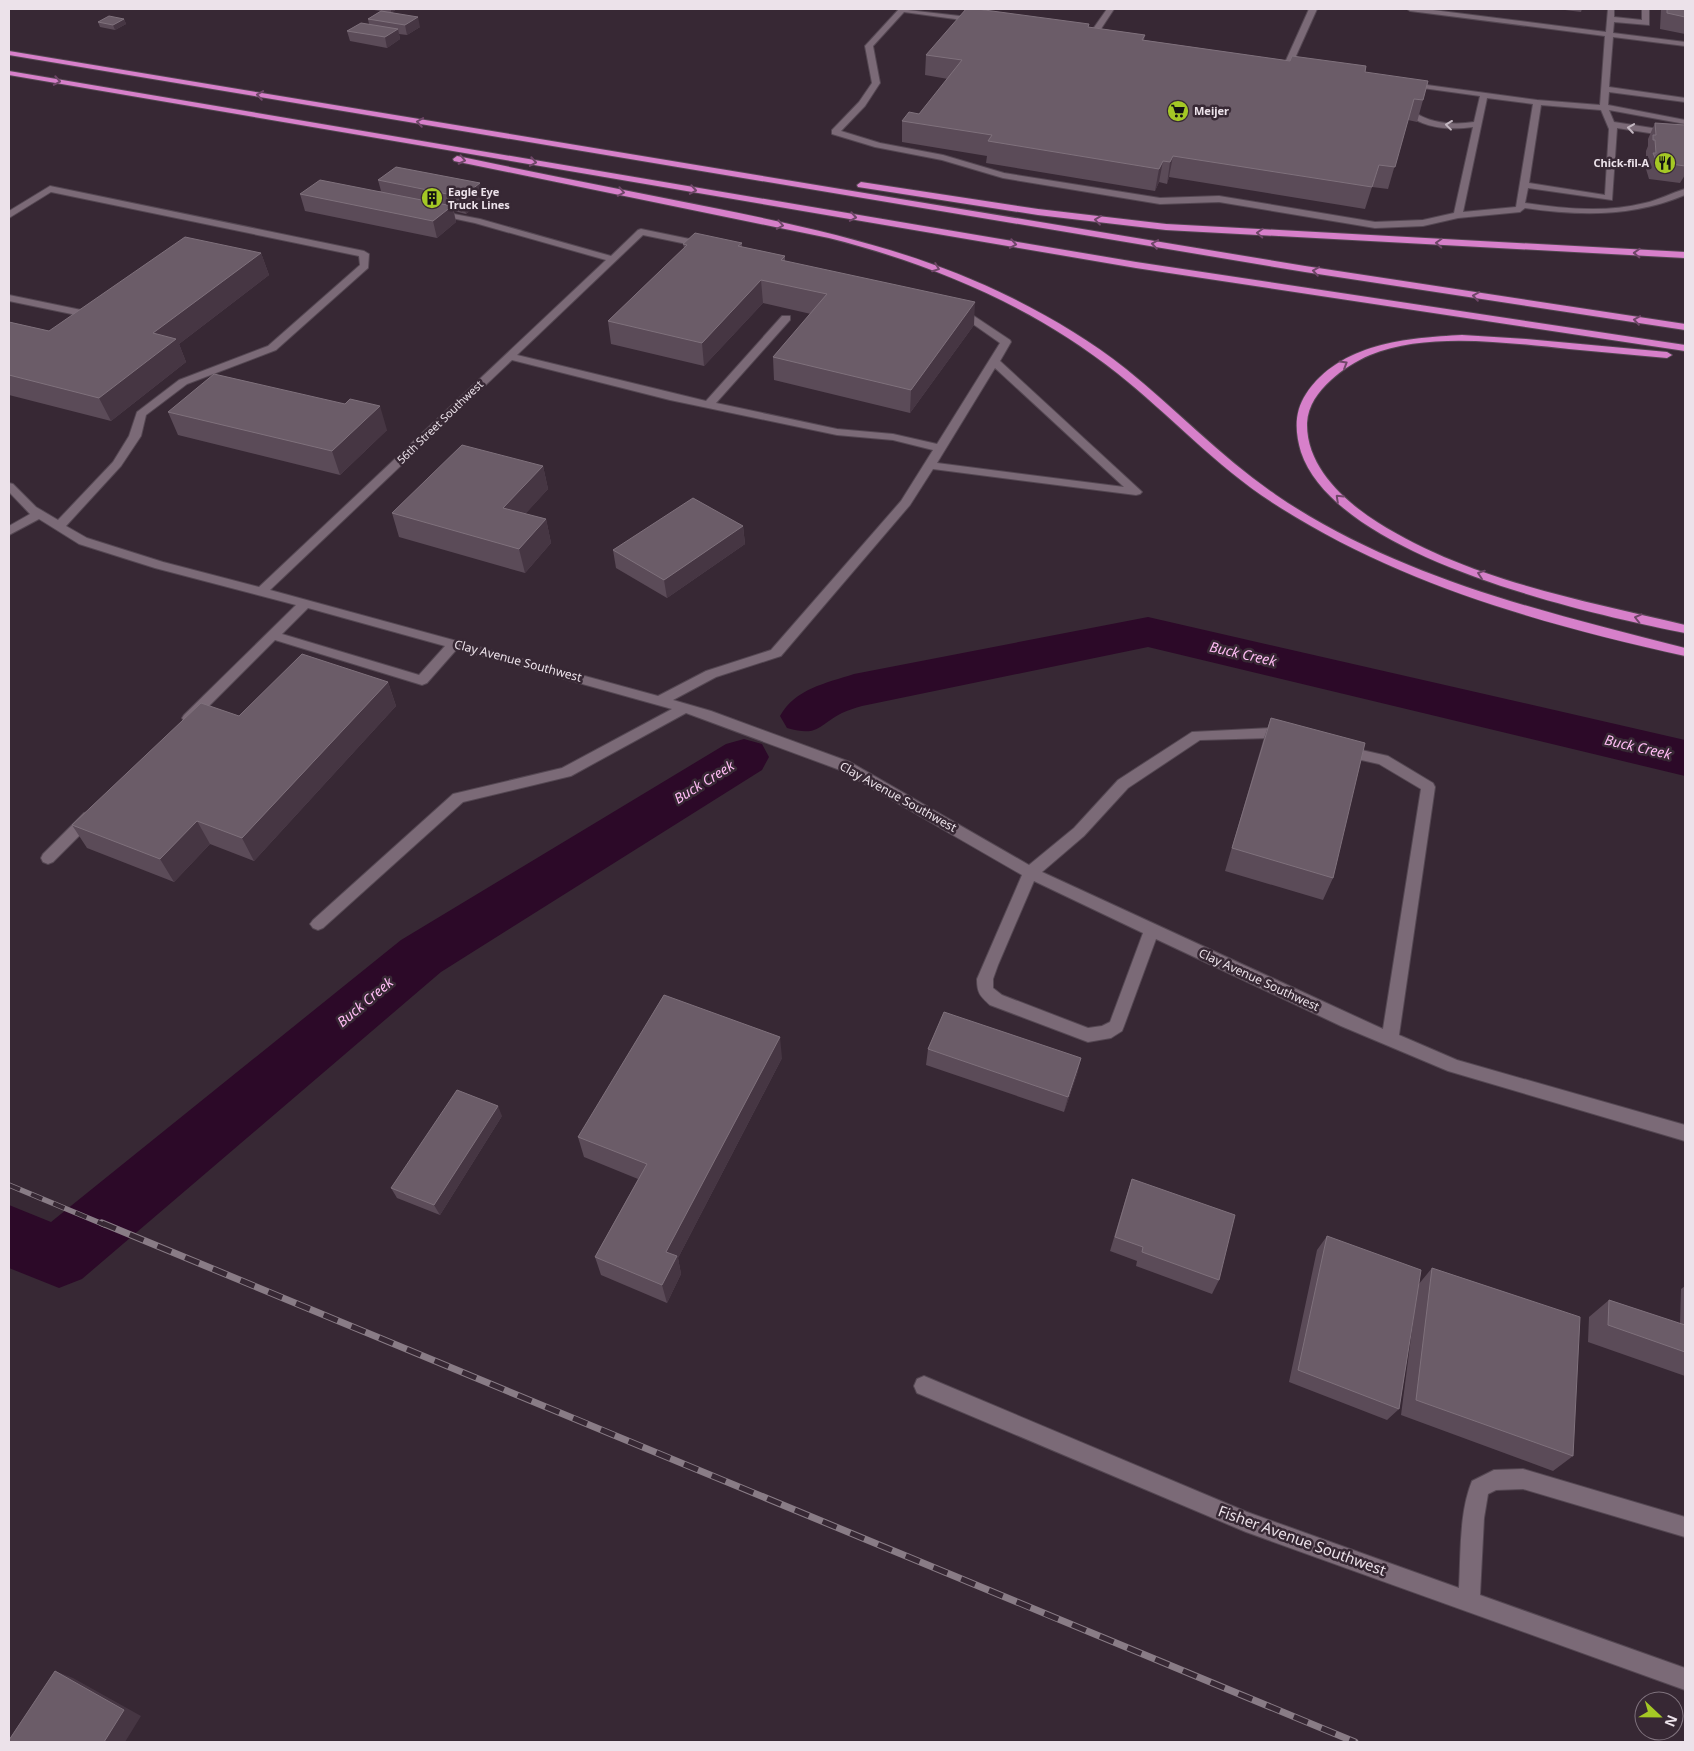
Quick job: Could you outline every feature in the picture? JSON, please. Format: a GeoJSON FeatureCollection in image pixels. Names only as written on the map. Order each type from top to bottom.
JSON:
{"type":"FeatureCollection","features":[{"type":"Feature","properties":{"kind":"highway"},"geometry":{"type":"LineString","coordinates":[[9,48],[87,66]]}},
{"type":"Feature","properties":{"kind":"highway"},"geometry":{"type":"LineString","coordinates":[[9,53],[1296,268],[1685,327]]}},
{"type":"Feature","properties":{"kind":"highway"},"geometry":{"type":"LineString","coordinates":[[9,73],[1136,265],[1685,348]]}},
{"type":"Feature","properties":{"kind":"highway"},"geometry":{"type":"LineString","coordinates":[[226,110],[822,234],[878,248],[942,270],[1025,308],[1075,338],[1135,382],[1253,483],[1281,503],[1342,539],[1404,569],[1484,598],[1553,619],[1685,652]]}},
{"type":"Feature","properties":{"kind":"highway"},"geometry":{"type":"LineString","coordinates":[[675,164],[817,178],[1048,214],[1158,226],[1254,233],[1685,255]]}},
{"type":"Feature","properties":{"kind":"highway"},"geometry":{"type":"LineString","coordinates":[[1685,356],[1495,340],[1447,339],[1380,348],[1348,361],[1326,377],[1307,401],[1303,411],[1302,430],[1306,451],[1320,476],[1338,498],[1373,524],[1408,543],[1456,566],[1514,586],[1685,629]]}},
{"type":"Feature","properties":{"kind":"street"},"geometry":{"type":"LineString","coordinates":[[984,21],[902,9],[868,46],[876,83],[862,104],[835,132],[878,145],[943,158],[1003,175],[1160,201],[1219,199],[1375,225],[1423,223],[1458,214],[1520,209],[1537,102]]}},
{"type":"Feature","properties":{"kind":"street"},"geometry":{"type":"LineString","coordinates":[[1092,36],[1110,9]]}},
{"type":"Feature","properties":{"kind":"street"},"geometry":{"type":"LineString","coordinates":[[1296,68],[1283,66],[1313,9]]}},
{"type":"Feature","properties":{"kind":"street"},"geometry":{"type":"LineString","coordinates":[[1410,9],[1685,44]]}},
{"type":"Feature","properties":{"kind":"street"},"geometry":{"type":"LineString","coordinates":[[1524,185],[1608,198],[1613,129],[1606,108],[1604,89],[1610,34],[1610,9]]}},
{"type":"Feature","properties":{"kind":"street"},"geometry":{"type":"LineString","coordinates":[[1610,19],[1646,23],[1646,9]]}},
{"type":"Feature","properties":{"kind":"street"},"geometry":{"type":"LineString","coordinates":[[1482,18],[1491,12]]}},
{"type":"Feature","properties":{"kind":"street"},"geometry":{"type":"LineString","coordinates":[[1399,83],[1537,102],[1606,108],[1685,122]]}},
{"type":"Feature","properties":{"kind":"street"},"geometry":{"type":"LineString","coordinates":[[1418,86],[1412,113],[1417,118],[1462,126],[1478,122]]}},
{"type":"Feature","properties":{"kind":"street"},"geometry":{"type":"LineString","coordinates":[[1604,89],[1685,100]]}},
{"type":"Feature","properties":{"kind":"street"},"geometry":{"type":"LineString","coordinates":[[1458,214],[1484,95]]}},
{"type":"Feature","properties":{"kind":"street"},"geometry":{"type":"LineString","coordinates":[[1606,108],[1636,107],[1685,114]]}},
{"type":"Feature","properties":{"kind":"street"},"geometry":{"type":"LineString","coordinates":[[1610,124],[1678,136],[1685,140]]}},
{"type":"Feature","properties":{"kind":"street"},"geometry":{"type":"LineString","coordinates":[[9,215],[50,189],[364,254],[365,266],[272,348],[184,382],[142,414],[135,436],[117,464],[59,526]]}},
{"type":"Feature","properties":{"kind":"street"},"geometry":{"type":"LineString","coordinates":[[1521,205],[1596,217],[1638,214],[1659,209],[1672,197],[1685,192]]}},
{"type":"Feature","properties":{"kind":"street"},"geometry":{"type":"LineString","coordinates":[[422,210],[477,221],[615,256]]}},
{"type":"Feature","properties":{"kind":"street","name":"56th Street Southwest"},"geometry":{"type":"LineString","coordinates":[[262,591],[641,232],[720,248]]}},
{"type":"Feature","properties":{"kind":"street"},"geometry":{"type":"LineString","coordinates":[[9,298],[91,315]]}},
{"type":"Feature","properties":{"kind":"street"},"geometry":{"type":"LineString","coordinates":[[660,701],[711,674],[776,653],[906,503],[1006,342],[956,308],[946,306]]}},
{"type":"Feature","properties":{"kind":"street"},"geometry":{"type":"LineString","coordinates":[[710,405],[786,318]]}},
{"type":"Feature","properties":{"kind":"street"},"geometry":{"type":"LineString","coordinates":[[510,356],[710,405],[837,432],[893,437],[940,448]]}},
{"type":"Feature","properties":{"kind":"street"},"geometry":{"type":"LineString","coordinates":[[929,465],[1136,492],[994,361]]}},
{"type":"Feature","properties":{"kind":"street","name":"Clay Avenue Southwest"},"geometry":{"type":"LineString","coordinates":[[9,486],[32,510],[83,541],[158,565],[262,591],[685,708],[845,766],[1030,873],[1390,1040],[1454,1066],[1685,1133]]}},
{"type":"Feature","properties":{"kind":"street"},"geometry":{"type":"LineString","coordinates":[[9,531],[39,514]]}},
{"type":"Feature","properties":{"kind":"street"},"geometry":{"type":"LineString","coordinates":[[181,726],[305,603]]}},
{"type":"Feature","properties":{"kind":"street"},"geometry":{"type":"LineString","coordinates":[[272,635],[422,680],[454,644]]}},
{"type":"Feature","properties":{"kind":"street"},"geometry":{"type":"LineString","coordinates":[[318,924],[458,798],[566,772],[685,708]]}},
{"type":"Feature","properties":{"kind":"street"},"geometry":{"type":"LineString","coordinates":[[1152,930],[1116,1026],[1105,1033],[1088,1035],[996,1000],[985,991],[986,979],[1030,873],[1079,832],[1123,784],[1197,735],[1271,734],[1299,740]]}},
{"type":"Feature","properties":{"kind":"street"},"geometry":{"type":"LineString","coordinates":[[1327,747],[1383,760],[1428,787],[1390,1040]]}},
{"type":"Feature","properties":{"kind":"street"},"geometry":{"type":"LineString","coordinates":[[48,858],[97,809]]}},
{"type":"Feature","properties":{"kind":"street","name":"Fisher Avenue Southwest"},"geometry":{"type":"LineString","coordinates":[[924,1386],[1246,1522],[1685,1680]]}},
{"type":"Feature","properties":{"kind":"street"},"geometry":{"type":"LineString","coordinates":[[1469,1602],[1474,1518],[1479,1488],[1494,1480],[1523,1479],[1685,1527]]}},
{"type":"Feature","properties":{"kind":"building","name":"Meijer"},"geometry":{"type":"Polygon","coordinates":[[[966,9],[1089,24],[1088,27],[1145,35],[1142,40],[1290,61],[1292,56],[1366,66],[1365,72],[1428,81],[1423,100],[1414,99],[1395,167],[1379,165],[1372,187],[1173,156],[1170,162],[1163,161],[1159,169],[988,141],[992,135],[902,121],[909,112],[919,114],[962,60],[926,55],[966,9]]]}},
{"type":"Feature","properties":{"kind":"building"},"geometry":{"type":"Polygon","coordinates":[[[1667,9],[1685,9],[1685,17],[1667,13],[1667,9]]]}},
{"type":"Feature","properties":{"kind":"building"},"geometry":{"type":"Polygon","coordinates":[[[381,11],[418,17],[405,25],[368,19],[381,11]]]}},
{"type":"Feature","properties":{"kind":"building"},"geometry":{"type":"Polygon","coordinates":[[[109,16],[124,19],[113,25],[98,22],[109,16]]]}},
{"type":"Feature","properties":{"kind":"building"},"geometry":{"type":"Polygon","coordinates":[[[361,23],[398,29],[385,37],[347,31],[361,23]]]}},
{"type":"Feature","properties":{"kind":"building"},"geometry":{"type":"Polygon","coordinates":[[[1655,123],[1685,125],[1685,166],[1657,162],[1653,153],[1656,153],[1655,140],[1653,140],[1653,135],[1656,135],[1655,123]]]}},
{"type":"Feature","properties":{"kind":"building"},"geometry":{"type":"Polygon","coordinates":[[[396,167],[480,183],[462,197],[378,180],[396,167]]]}},
{"type":"Feature","properties":{"kind":"building"},"geometry":{"type":"Polygon","coordinates":[[[320,180],[452,206],[433,221],[300,194],[320,180]]]}},
{"type":"Feature","properties":{"kind":"building"},"geometry":{"type":"Polygon","coordinates":[[[695,233],[742,243],[738,246],[785,256],[781,260],[975,302],[911,390],[773,357],[827,294],[761,280],[702,343],[608,321],[687,245],[683,244],[695,233]]]}},
{"type":"Feature","properties":{"kind":"building"},"geometry":{"type":"Polygon","coordinates":[[[185,237],[261,253],[153,333],[176,339],[99,398],[9,375],[9,322],[49,331],[185,237]]]}},
{"type":"Feature","properties":{"kind":"building"},"geometry":{"type":"Polygon","coordinates":[[[214,374],[345,404],[350,399],[380,406],[332,451],[168,412],[214,374]]]}},
{"type":"Feature","properties":{"kind":"building"},"geometry":{"type":"Polygon","coordinates":[[[462,445],[543,466],[503,508],[546,519],[519,549],[392,513],[462,445]]]}},
{"type":"Feature","properties":{"kind":"building"},"geometry":{"type":"Polygon","coordinates":[[[693,498],[743,526],[664,580],[613,550],[693,498]]]}},
{"type":"Feature","properties":{"kind":"building"},"geometry":{"type":"Polygon","coordinates":[[[302,654],[388,682],[242,838],[197,821],[160,859],[72,825],[201,703],[239,716],[302,654]]]}},
{"type":"Feature","properties":{"kind":"building"},"geometry":{"type":"Polygon","coordinates":[[[1271,718],[1365,743],[1333,878],[1232,848],[1271,718]]]}},
{"type":"Feature","properties":{"kind":"building"},"geometry":{"type":"Polygon","coordinates":[[[664,995],[780,1037],[666,1252],[677,1256],[662,1285],[595,1257],[647,1164],[578,1137],[664,995]]]}},
{"type":"Feature","properties":{"kind":"building"},"geometry":{"type":"Polygon","coordinates":[[[944,1012],[1081,1058],[1068,1097],[928,1049],[944,1012]]]}},
{"type":"Feature","properties":{"kind":"building"},"geometry":{"type":"Polygon","coordinates":[[[457,1090],[498,1106],[434,1205],[391,1188],[457,1090]]]}},
{"type":"Feature","properties":{"kind":"building"},"geometry":{"type":"Polygon","coordinates":[[[1132,1179],[1235,1215],[1219,1280],[1142,1252],[1143,1247],[1115,1237],[1132,1179]]]}},
{"type":"Feature","properties":{"kind":"building"},"geometry":{"type":"Polygon","coordinates":[[[1327,1236],[1421,1270],[1399,1409],[1298,1370],[1327,1236]]]}},
{"type":"Feature","properties":{"kind":"building"},"geometry":{"type":"Polygon","coordinates":[[[1432,1268],[1580,1317],[1573,1456],[1416,1400],[1432,1268]]]}},
{"type":"Feature","properties":{"kind":"building"},"geometry":{"type":"Polygon","coordinates":[[[1609,1300],[1685,1325],[1685,1352],[1608,1325],[1609,1300]]]}},
{"type":"Feature","properties":{"kind":"building"},"geometry":{"type":"Polygon","coordinates":[[[55,1671],[124,1710],[104,1742],[9,1742],[55,1671]]]}},
{"type":"Feature","properties":{"kind":"waterway","name":"Buck Creek"},"geometry":{"type":"LineString","coordinates":[[804,716],[825,701],[854,691],[1148,632],[1685,758]]}},
{"type":"Feature","properties":{"kind":"waterway","name":"Buck Creek"},"geometry":{"type":"LineString","coordinates":[[9,1236],[59,1257],[421,956],[744,757]]}},
{"type":"Feature","properties":{"kind":"railway"},"geometry":{"type":"LineString","coordinates":[[9,1185],[105,1225]]}},
{"type":"Feature","properties":{"kind":"railway"},"geometry":{"type":"LineString","coordinates":[[102,1223],[1355,1742]]}},
{"type":"Feature","properties":{"kind":"place","name":"Meijer"},"geometry":{"type":"Point","coordinates":[1178,111]}},
{"type":"Feature","properties":{"kind":"place","name":"Chick-fil-A"},"geometry":{"type":"Point","coordinates":[1665,163]}},
{"type":"Feature","properties":{"kind":"place","name":"Eagle Eye Truck Lines"},"geometry":{"type":"Point","coordinates":[432,198]}}]}
